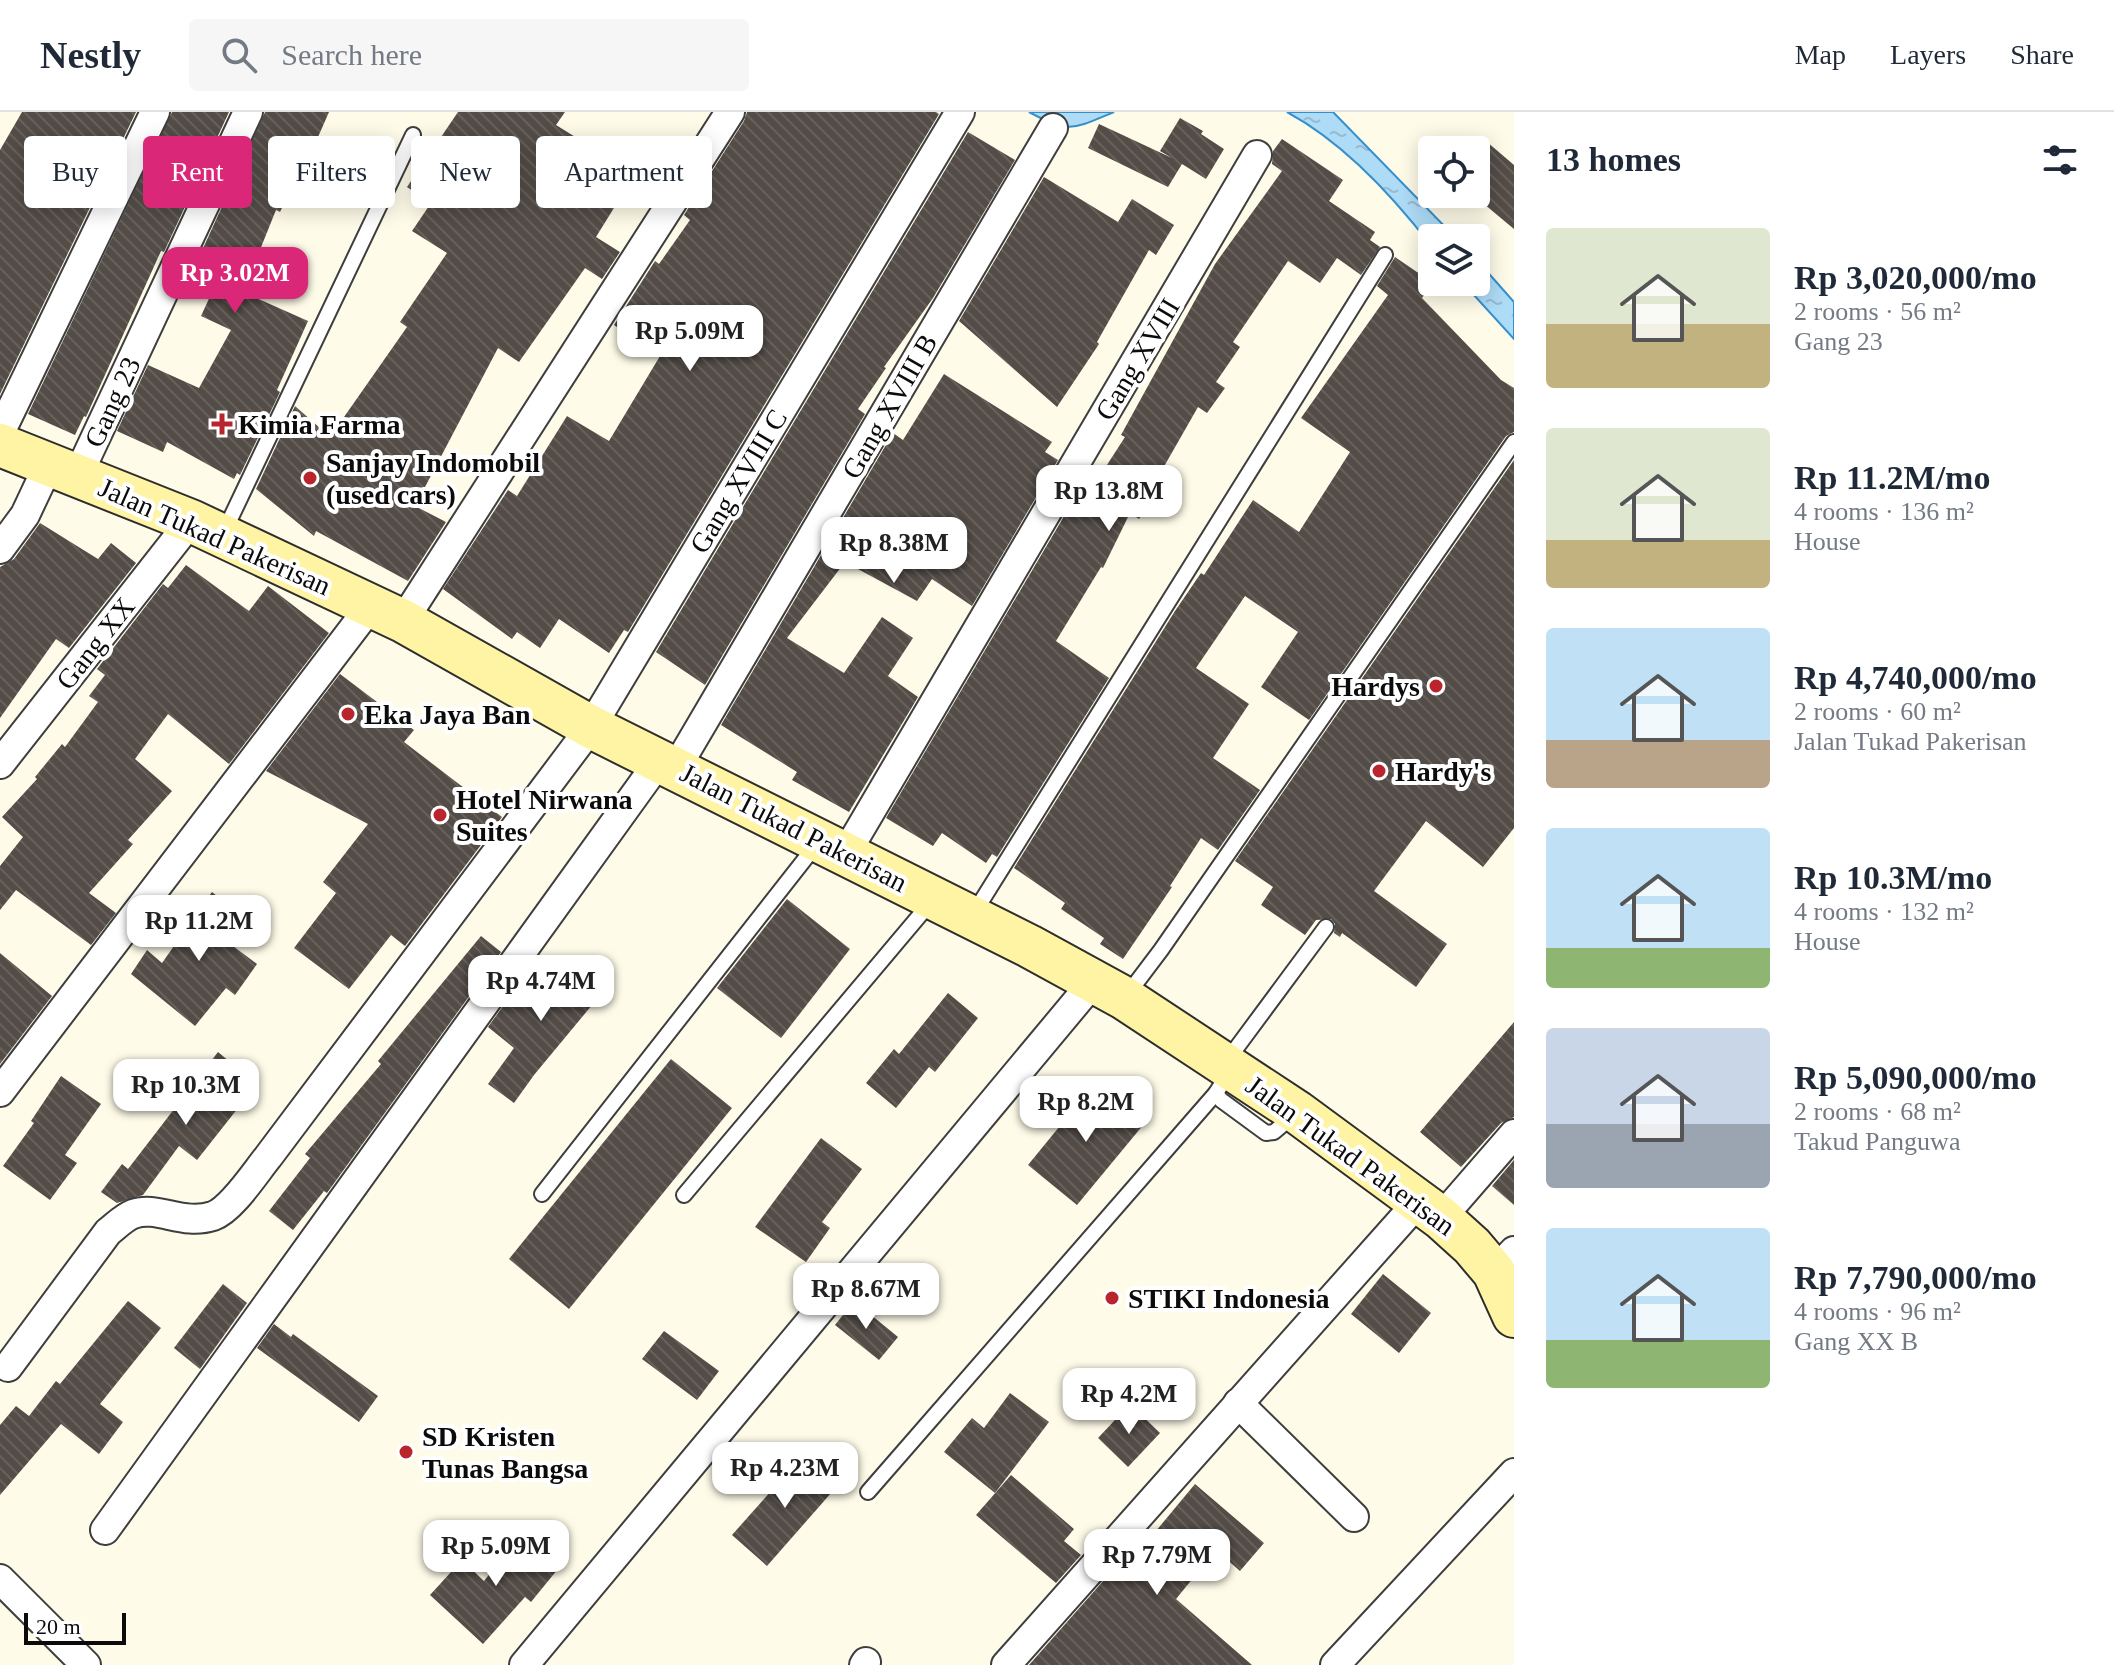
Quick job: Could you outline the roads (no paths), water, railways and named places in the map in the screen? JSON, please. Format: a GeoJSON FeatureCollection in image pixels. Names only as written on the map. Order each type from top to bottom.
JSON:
{"type":"FeatureCollection","features":[{"type":"Feature","properties":{"kind":"street"},"geometry":{"type":"LineString","coordinates":[[0,433],[155,112]]}},
{"type":"Feature","properties":{"kind":"street","name":"Gang 23"},"geometry":{"type":"LineString","coordinates":[[0,549],[64,469],[248,112]]}},
{"type":"Feature","properties":{"kind":"street"},"geometry":{"type":"LineString","coordinates":[[0,1092],[386,614],[730,112]]}},
{"type":"Feature","properties":{"kind":"street","name":"Gang XVIII C"},"geometry":{"type":"LineString","coordinates":[[8,1367],[108,1232],[135,1214],[150,1211],[186,1220],[215,1215],[232,1201],[268,1157],[591,727],[960,112]]}},
{"type":"Feature","properties":{"kind":"street","name":"Gang XVIII B"},"geometry":{"type":"LineString","coordinates":[[105,1530],[668,764],[1053,128]]}},
{"type":"Feature","properties":{"kind":"street","name":"Gang XVIII"},"geometry":{"type":"LineString","coordinates":[[832,848],[1257,155]]}},
{"type":"Feature","properties":{"kind":"street","name":"Jalan Tukad Pakerisan"},"geometry":{"type":"LineString","coordinates":[[0,445],[207,528],[386,614],[591,727],[972,917],[1109,990],[1224,1074],[1297,1112],[1430,1210],[1472,1246],[1504,1262],[1514,1316]]}},
{"type":"Feature","properties":{"kind":"street","name":"Gang XX"},"geometry":{"type":"LineString","coordinates":[[0,764],[207,528]]}},
{"type":"Feature","properties":{"kind":"street"},"geometry":{"type":"LineString","coordinates":[[524,1665],[1109,990]]}},
{"type":"Feature","properties":{"kind":"street"},"geometry":{"type":"LineString","coordinates":[[1006,1665],[1238,1403],[1430,1210],[1514,1134]]}},
{"type":"Feature","properties":{"kind":"street"},"geometry":{"type":"LineString","coordinates":[[1238,1403],[1354,1517]]}},
{"type":"Feature","properties":{"kind":"street"},"geometry":{"type":"LineString","coordinates":[[1335,1665],[1514,1473]]}},
{"type":"Feature","properties":{"kind":"street"},"geometry":{"type":"LineString","coordinates":[[0,1579],[86,1665]]}},
{"type":"Feature","properties":{"kind":"lane"},"geometry":{"type":"LineString","coordinates":[[207,528],[413,135]]}},
{"type":"Feature","properties":{"kind":"lane"},"geometry":{"type":"LineString","coordinates":[[972,917],[1385,255]]}},
{"type":"Feature","properties":{"kind":"lane"},"geometry":{"type":"LineString","coordinates":[[1109,990],[1161,950],[1514,442]]}},
{"type":"Feature","properties":{"kind":"lane"},"geometry":{"type":"LineString","coordinates":[[542,1194],[631,1083],[832,848]]}},
{"type":"Feature","properties":{"kind":"lane"},"geometry":{"type":"LineString","coordinates":[[684,1195],[934,898]]}},
{"type":"Feature","properties":{"kind":"lane"},"geometry":{"type":"LineString","coordinates":[[868,1492],[1224,1074],[1326,927]]}},
{"type":"Feature","properties":{"kind":"water"},"geometry":{"type":"Polygon","coordinates":[[[1029,112],[1114,112],[1072,127],[1054,124],[1029,112]]]}},
{"type":"Feature","properties":{"kind":"water"},"geometry":{"type":"Polygon","coordinates":[[[1287,112],[1333,112],[1418,199],[1418,208],[1427,208],[1442,224],[1418,224],[1418,230],[1366,172],[1287,112]]]}},
{"type":"Feature","properties":{"kind":"water"},"geometry":{"type":"Polygon","coordinates":[[[1490,275],[1514,302],[1514,339],[1475,296],[1490,296],[1490,275]]]}},
{"type":"Feature","properties":{"kind":"place","name":"Kimia Farma"},"geometry":{"type":"Point","coordinates":[222,424]}},
{"type":"Feature","properties":{"kind":"place","name":"Sanjay Indomobil (used cars)"},"geometry":{"type":"Point","coordinates":[310,478]}},
{"type":"Feature","properties":{"kind":"place","name":"Hardys"},"geometry":{"type":"Point","coordinates":[1436,686]}},
{"type":"Feature","properties":{"kind":"place","name":"Eka Jaya Ban"},"geometry":{"type":"Point","coordinates":[348,714]}},
{"type":"Feature","properties":{"kind":"place","name":"Hardy's"},"geometry":{"type":"Point","coordinates":[1379,771]}},
{"type":"Feature","properties":{"kind":"place","name":"Hotel Nirwana Suites"},"geometry":{"type":"Point","coordinates":[440,815]}},
{"type":"Feature","properties":{"kind":"place","name":"STIKI Indonesia"},"geometry":{"type":"Point","coordinates":[1112,1298]}},
{"type":"Feature","properties":{"kind":"place","name":"SD Kristen Tunas Bangsa"},"geometry":{"type":"Point","coordinates":[406,1452]}}]}
